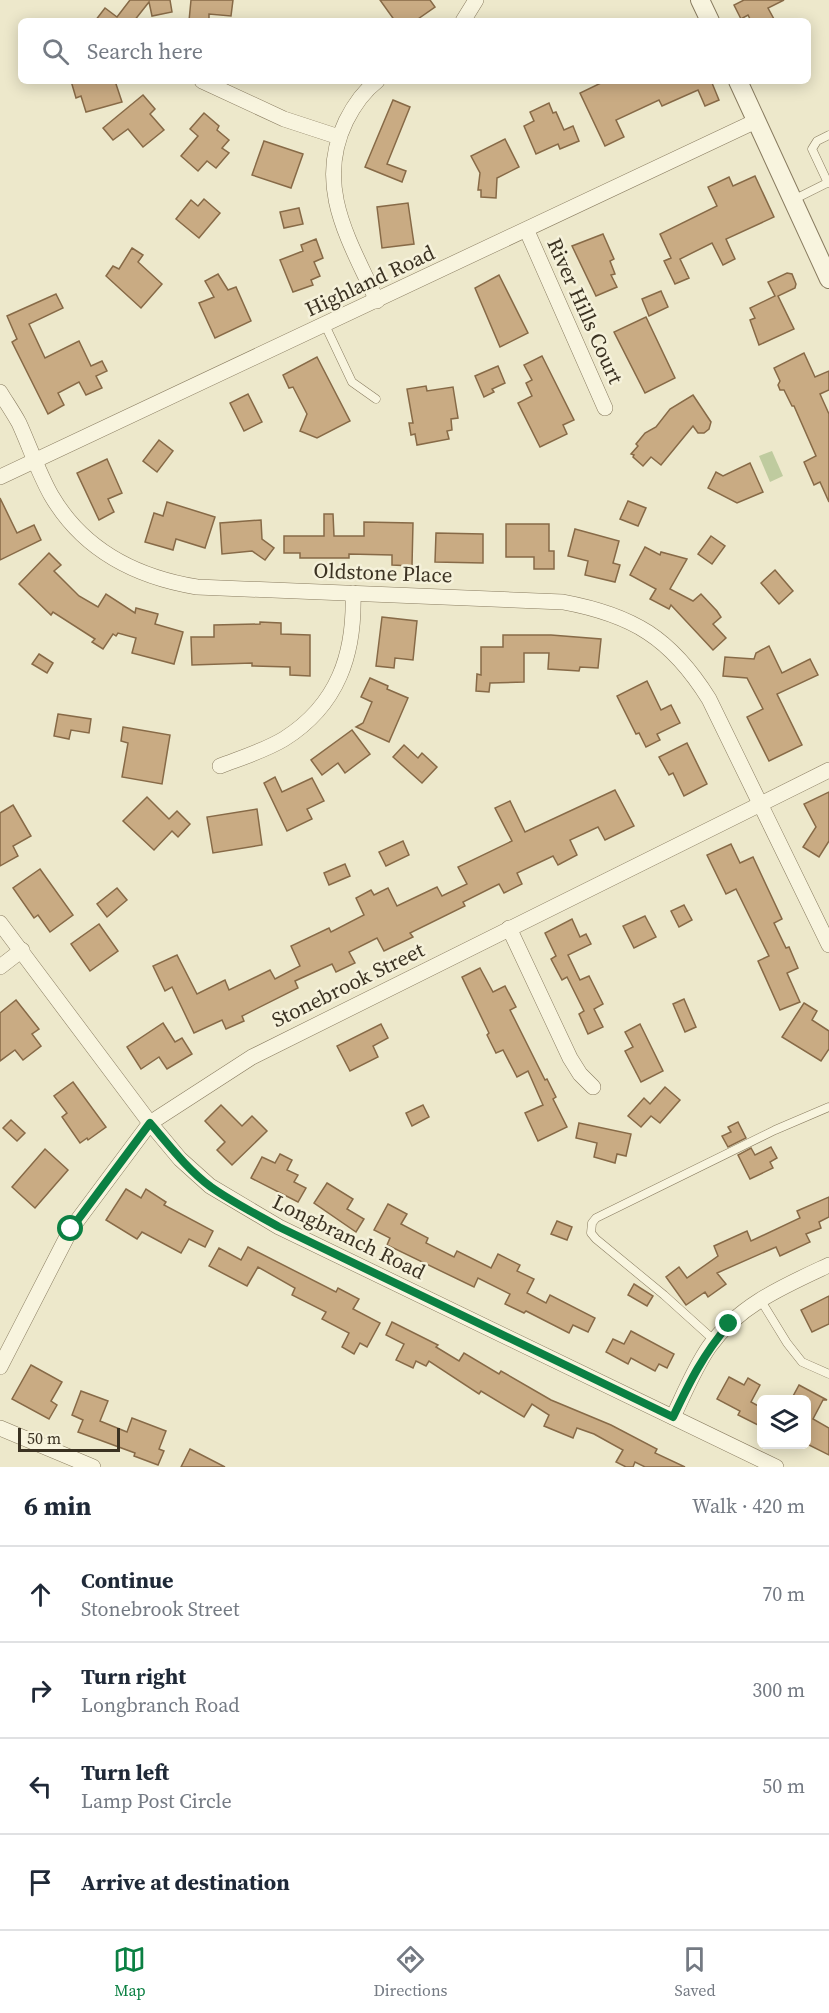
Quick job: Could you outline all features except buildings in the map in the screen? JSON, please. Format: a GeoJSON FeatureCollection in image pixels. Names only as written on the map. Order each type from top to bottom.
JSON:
{"type":"FeatureCollection","features":[{"type":"Feature","properties":{"kind":"street"},"geometry":{"type":"LineString","coordinates":[[465,18],[476,0]]}},
{"type":"Feature","properties":{"kind":"street"},"geometry":{"type":"LineString","coordinates":[[700,0],[709,18]]}},
{"type":"Feature","properties":{"kind":"street"},"geometry":{"type":"LineString","coordinates":[[208,84],[284,119],[339,137]]}},
{"type":"Feature","properties":{"kind":"street"},"geometry":{"type":"LineString","coordinates":[[374,84],[352,108],[339,137],[332,172],[335,203],[343,227],[377,301]]}},
{"type":"Feature","properties":{"kind":"street"},"geometry":{"type":"LineString","coordinates":[[739,84],[829,279]]}},
{"type":"Feature","properties":{"kind":"street","name":"Highland Road"},"geometry":{"type":"LineString","coordinates":[[0,477],[756,122]]}},
{"type":"Feature","properties":{"kind":"street","name":"River Hills Court"},"geometry":{"type":"LineString","coordinates":[[527,231],[605,408]]}},
{"type":"Feature","properties":{"kind":"street","name":"Oldstone Place"},"geometry":{"type":"LineString","coordinates":[[0,392],[18,422],[51,495],[74,527],[105,554],[141,573],[172,583],[197,587],[564,602],[598,609],[631,622],[666,646],[696,678],[709,699],[829,945]]}},
{"type":"Feature","properties":{"kind":"street"},"geometry":{"type":"LineString","coordinates":[[220,766],[283,739],[306,722],[325,701],[340,677],[350,650],[354,622],[353,593]]}},
{"type":"Feature","properties":{"kind":"street","name":"Stonebrook Street"},"geometry":{"type":"LineString","coordinates":[[0,1367],[71,1229],[150,1123],[252,1057],[829,770]]}},
{"type":"Feature","properties":{"kind":"street","name":"Longbranch Road"},"geometry":{"type":"LineString","coordinates":[[0,923],[150,1123],[180,1159],[210,1186],[279,1227],[776,1467]]}},
{"type":"Feature","properties":{"kind":"street"},"geometry":{"type":"LineString","coordinates":[[509,928],[570,1058],[580,1074],[593,1087]]}},
{"type":"Feature","properties":{"kind":"street"},"geometry":{"type":"LineString","coordinates":[[0,967],[22,950]]}},
{"type":"Feature","properties":{"kind":"street"},"geometry":{"type":"LineString","coordinates":[[673,1417],[695,1370],[729,1324],[760,1299],[829,1264]]}},
{"type":"Feature","properties":{"kind":"street"},"geometry":{"type":"LineString","coordinates":[[0,1428],[93,1467]]}},
{"type":"Feature","properties":{"kind":"lane"},"geometry":{"type":"LineString","coordinates":[[792,201],[828,182],[812,149],[818,141],[829,135]]}},
{"type":"Feature","properties":{"kind":"lane"},"geometry":{"type":"LineString","coordinates":[[325,325],[352,382],[376,399]]}},
{"type":"Feature","properties":{"kind":"lane"},"geometry":{"type":"LineString","coordinates":[[715,1341],[596,1239],[591,1233],[592,1223],[596,1218],[775,1130],[829,1107]]}},
{"type":"Feature","properties":{"kind":"lane"},"geometry":{"type":"LineString","coordinates":[[760,1299],[787,1343],[802,1362],[829,1374]]}},
{"type":"Feature","properties":{"kind":"green space"},"geometry":{"type":"Polygon","coordinates":[[[772,451],[783,476],[770,482],[759,456],[772,451]]]}},
{"type":"Feature","properties":{"kind":"route"},"geometry":{"type":"LineString","coordinates":[[71,1229],[150,1123],[180,1159],[210,1186],[244,1208],[673,1417],[695,1370],[709,1347],[729,1324]]}}]}
